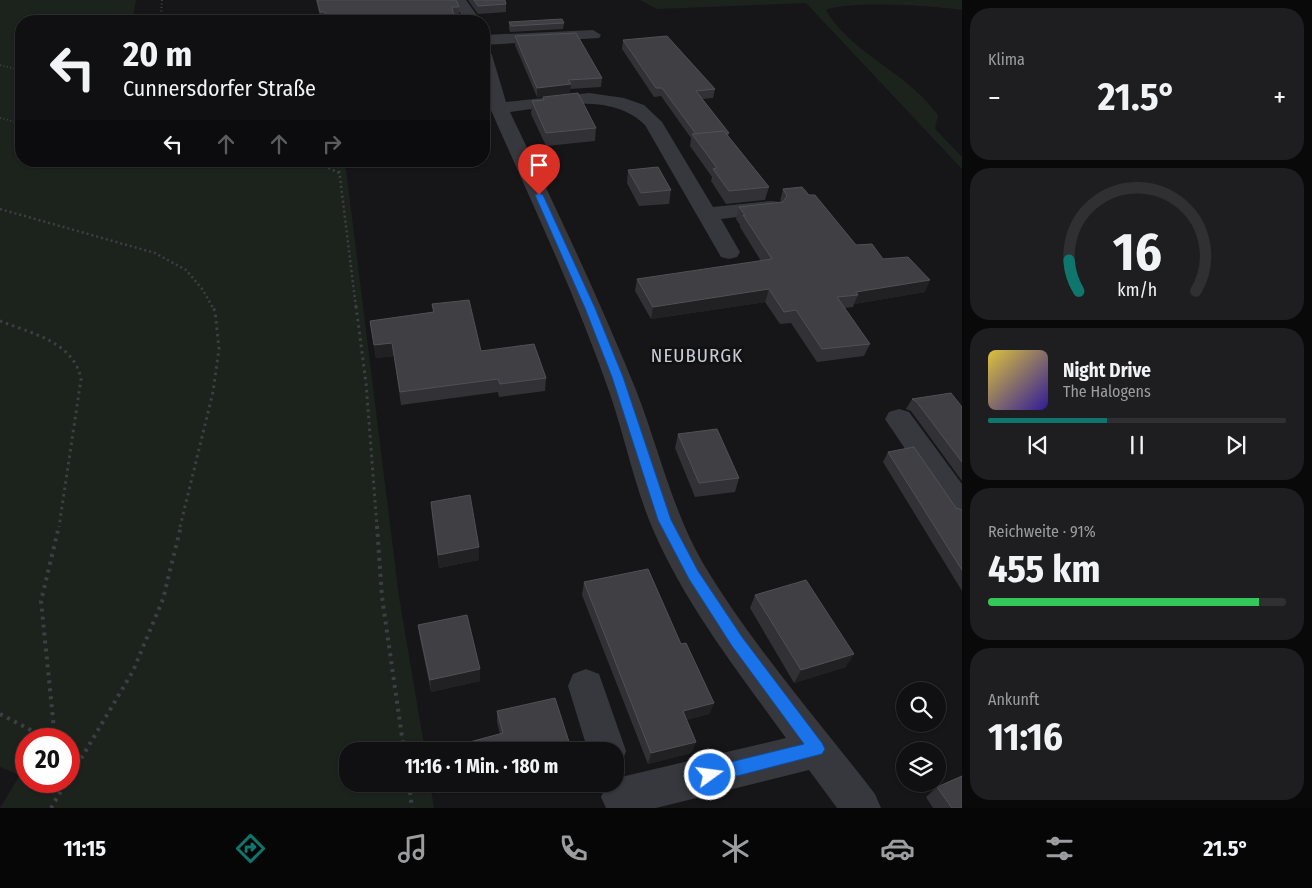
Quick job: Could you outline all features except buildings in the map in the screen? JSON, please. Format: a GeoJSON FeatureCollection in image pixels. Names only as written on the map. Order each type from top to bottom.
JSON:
{"type":"FeatureCollection","features":[{"type":"Feature","properties":{"kind":"street"},"geometry":{"type":"LineString","coordinates":[[459,0],[469,15]]}},
{"type":"Feature","properties":{"kind":"street"},"geometry":{"type":"LineString","coordinates":[[490,40],[593,35]]}},
{"type":"Feature","properties":{"kind":"street"},"geometry":{"type":"LineString","coordinates":[[490,76],[499,108],[590,308],[624,395],[665,520],[694,575],[732,634],[861,808]]}},
{"type":"Feature","properties":{"kind":"street"},"geometry":{"type":"LineString","coordinates":[[499,108],[589,99],[615,102],[638,109],[653,122],[729,252]]}},
{"type":"Feature","properties":{"kind":"street"},"geometry":{"type":"LineString","coordinates":[[707,214],[771,207]]}},
{"type":"Feature","properties":{"kind":"street"},"geometry":{"type":"LineString","coordinates":[[899,419],[962,508]]}},
{"type":"Feature","properties":{"kind":"street"},"geometry":{"type":"LineString","coordinates":[[586,686],[604,742]]}},
{"type":"Feature","properties":{"kind":"street"},"geometry":{"type":"LineString","coordinates":[[620,794],[817,749]]}},
{"type":"Feature","properties":{"kind":"path"},"geometry":{"type":"LineString","coordinates":[[161,15],[162,0]]}},
{"type":"Feature","properties":{"kind":"path"},"geometry":{"type":"LineString","coordinates":[[0,65],[15,69]]}},
{"type":"Feature","properties":{"kind":"path"},"geometry":{"type":"LineString","coordinates":[[0,118],[15,122]]}},
{"type":"Feature","properties":{"kind":"path"},"geometry":{"type":"LineString","coordinates":[[328,167],[340,173]]}},
{"type":"Feature","properties":{"kind":"path"},"geometry":{"type":"LineString","coordinates":[[339,167],[366,383],[382,597],[403,742]]}},
{"type":"Feature","properties":{"kind":"path"},"geometry":{"type":"LineString","coordinates":[[0,209],[155,253],[186,270],[203,290],[215,311],[219,349],[213,392],[163,599],[133,671],[80,759]]}},
{"type":"Feature","properties":{"kind":"path"},"geometry":{"type":"LineString","coordinates":[[0,321],[47,341],[66,352],[77,363],[81,379],[62,515],[41,601],[54,728]]}},
{"type":"Feature","properties":{"kind":"path"},"geometry":{"type":"LineString","coordinates":[[0,714],[27,728]]}},
{"type":"Feature","properties":{"kind":"path"},"geometry":{"type":"LineString","coordinates":[[409,792],[412,808]]}},
{"type":"Feature","properties":{"kind":"path"},"geometry":{"type":"LineString","coordinates":[[51,808],[60,793]]}},
{"type":"Feature","properties":{"kind":"shaded area"},"geometry":{"type":"Polygon","coordinates":[[[0,0],[136,0],[133,15],[15,15],[15,167],[346,167],[399,597],[423,742],[339,742],[339,792],[431,792],[434,808],[0,808],[15,783],[15,793],[80,793],[80,728],[15,728],[15,773],[0,767],[0,0]]]}},
{"type":"Feature","properties":{"kind":"shaded area"},"geometry":{"type":"Polygon","coordinates":[[[640,0],[962,0],[962,10],[913,6],[853,5],[826,10],[845,35],[923,97],[938,115],[935,129],[962,157],[962,169],[806,3],[657,9],[640,0]]]}},
{"type":"Feature","properties":{"kind":"district","name":"NEUBURGK"},"geometry":{"type":"Point","coordinates":[697,355]}},
{"type":"Feature","properties":{"kind":"route"},"geometry":{"type":"LineString","coordinates":[[539,195],[590,308],[618,377],[665,520],[694,575],[737,642],[817,749],[710,775]]}}]}
